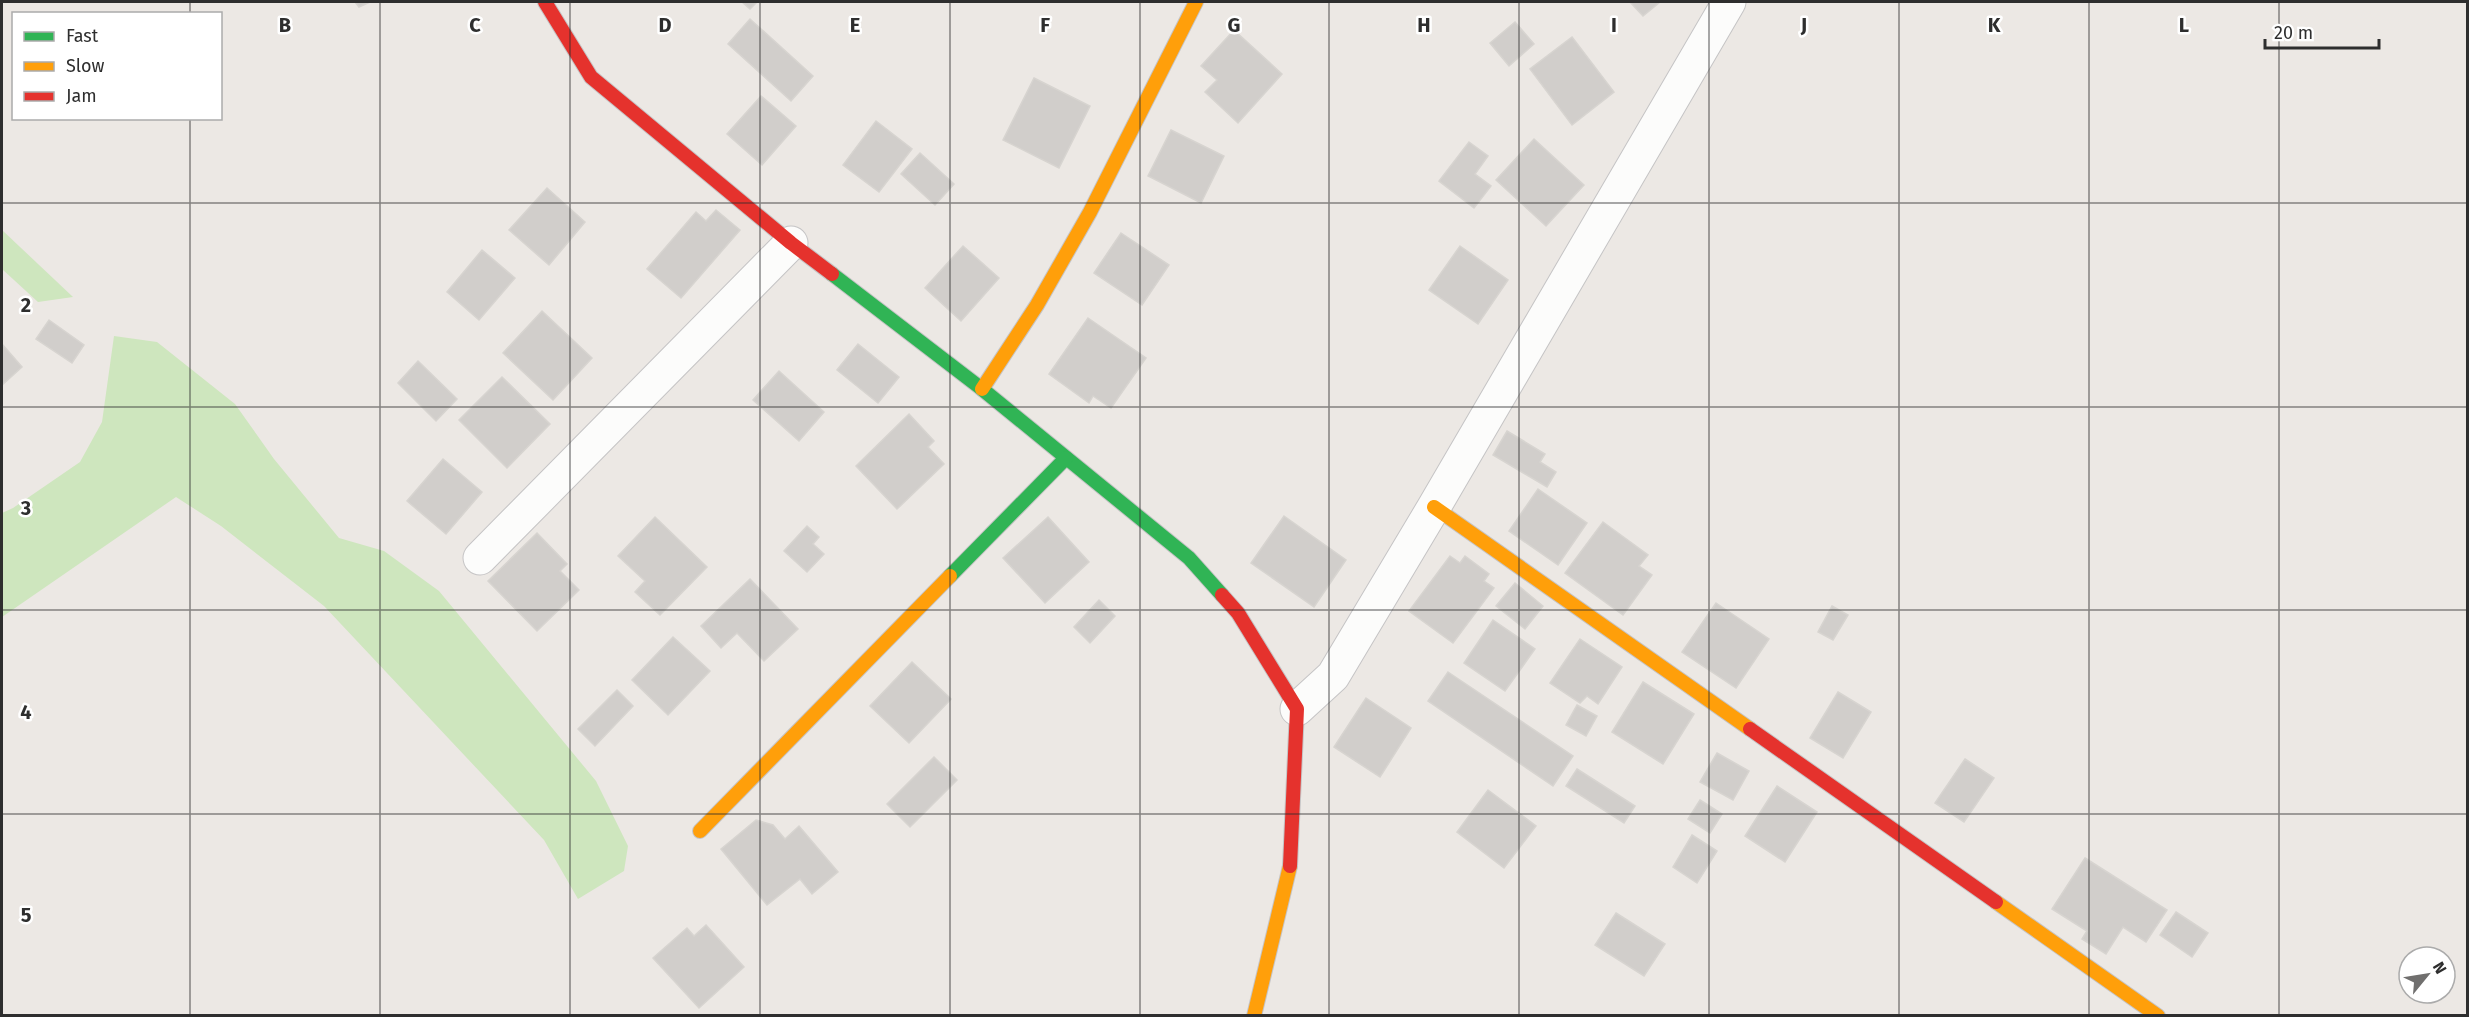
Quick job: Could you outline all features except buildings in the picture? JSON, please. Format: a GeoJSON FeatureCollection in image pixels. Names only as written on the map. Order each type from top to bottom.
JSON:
{"type":"FeatureCollection","features":[{"type":"Feature","properties":{"kind":"street"},"geometry":{"type":"LineString","coordinates":[[545,2],[591,77],[791,243],[982,389],[1189,558],[1238,613],[1297,709],[1290,864],[1254,1016]]}},
{"type":"Feature","properties":{"kind":"street"},"geometry":{"type":"LineString","coordinates":[[982,389],[1037,305],[1090,212],[1196,2]]}},
{"type":"Feature","properties":{"kind":"street"},"geometry":{"type":"LineString","coordinates":[[1297,709],[1333,676],[1729,2]]}},
{"type":"Feature","properties":{"kind":"street"},"geometry":{"type":"LineString","coordinates":[[480,558],[791,243]]}},
{"type":"Feature","properties":{"kind":"street"},"geometry":{"type":"LineString","coordinates":[[700,831],[1066,458]]}},
{"type":"Feature","properties":{"kind":"street"},"geometry":{"type":"LineString","coordinates":[[1434,507],[2158,1016]]}},
{"type":"Feature","properties":{"kind":"green space"},"geometry":{"type":"Polygon","coordinates":[[[2,230],[73,297],[38,302],[2,269],[2,230]]]}},
{"type":"Feature","properties":{"kind":"green space"},"geometry":{"type":"Polygon","coordinates":[[[114,336],[157,342],[235,404],[274,459],[339,538],[384,551],[439,591],[596,781],[628,846],[624,871],[578,899],[544,840],[324,606],[221,526],[176,497],[2,617],[2,513],[13,508],[80,462],[102,422],[114,336]]]}},
{"type":"Feature","properties":{"kind":"traffic: fast"},"geometry":{"type":"LineString","coordinates":[[832,274],[982,389],[1189,558],[1222,595]]}},
{"type":"Feature","properties":{"kind":"traffic: fast"},"geometry":{"type":"LineString","coordinates":[[950,576],[1066,458]]}},
{"type":"Feature","properties":{"kind":"traffic: slow"},"geometry":{"type":"LineString","coordinates":[[982,389],[1037,305],[1090,212],[1196,2]]}},
{"type":"Feature","properties":{"kind":"traffic: slow"},"geometry":{"type":"LineString","coordinates":[[1434,507],[1750,729]]}},
{"type":"Feature","properties":{"kind":"traffic: slow"},"geometry":{"type":"LineString","coordinates":[[700,831],[950,576]]}},
{"type":"Feature","properties":{"kind":"traffic: slow"},"geometry":{"type":"LineString","coordinates":[[1254,1016],[1290,866]]}},
{"type":"Feature","properties":{"kind":"traffic: slow"},"geometry":{"type":"LineString","coordinates":[[1996,902],[2158,1016]]}},
{"type":"Feature","properties":{"kind":"traffic: jam"},"geometry":{"type":"LineString","coordinates":[[545,2],[591,77],[791,243],[832,274]]}},
{"type":"Feature","properties":{"kind":"traffic: jam"},"geometry":{"type":"LineString","coordinates":[[1222,595],[1238,613],[1297,709],[1290,866]]}},
{"type":"Feature","properties":{"kind":"traffic: jam"},"geometry":{"type":"LineString","coordinates":[[1750,729],[1996,902]]}}]}
